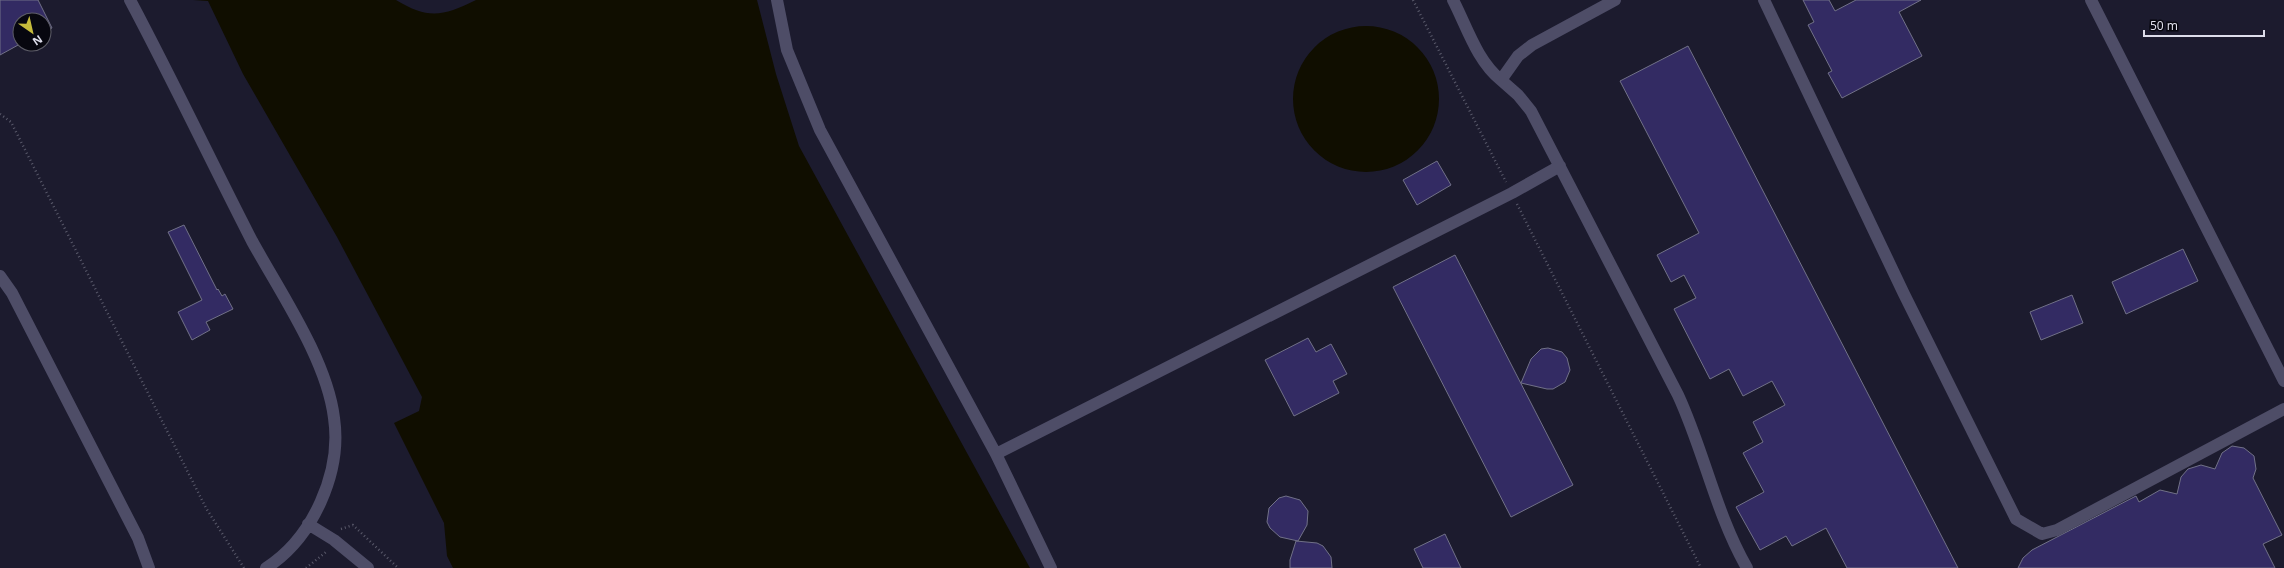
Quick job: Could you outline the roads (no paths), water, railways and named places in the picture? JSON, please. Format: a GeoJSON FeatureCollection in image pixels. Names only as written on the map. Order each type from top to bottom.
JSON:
{"type":"FeatureCollection","features":[{"type":"Feature","properties":{"kind":"street"},"geometry":{"type":"LineString","coordinates":[[130,0],[252,241],[304,335],[316,361],[331,401],[336,435],[331,472],[322,498],[308,524],[295,543],[266,568]]}},
{"type":"Feature","properties":{"kind":"street"},"geometry":{"type":"LineString","coordinates":[[776,0],[787,50],[820,130],[996,454],[1051,568]]}},
{"type":"Feature","properties":{"kind":"street"},"geometry":{"type":"LineString","coordinates":[[1453,0],[1484,62],[1490,71],[1518,95],[1531,111],[1560,166],[1678,395],[1691,424],[1726,526],[1747,568]]}},
{"type":"Feature","properties":{"kind":"street"},"geometry":{"type":"LineString","coordinates":[[1501,80],[1518,56],[1532,45],[1615,0]]}},
{"type":"Feature","properties":{"kind":"street"},"geometry":{"type":"LineString","coordinates":[[1764,0],[1904,294],[2016,519],[2042,534],[2056,530],[2284,409]]}},
{"type":"Feature","properties":{"kind":"street"},"geometry":{"type":"LineString","coordinates":[[2091,0],[2284,381]]}},
{"type":"Feature","properties":{"kind":"street"},"geometry":{"type":"LineString","coordinates":[[996,454],[1512,193],[1560,166]]}},
{"type":"Feature","properties":{"kind":"street"},"geometry":{"type":"LineString","coordinates":[[0,276],[12,293],[138,538],[149,568]]}},
{"type":"Feature","properties":{"kind":"street"},"geometry":{"type":"LineString","coordinates":[[308,524],[334,540],[368,568]]}}]}
